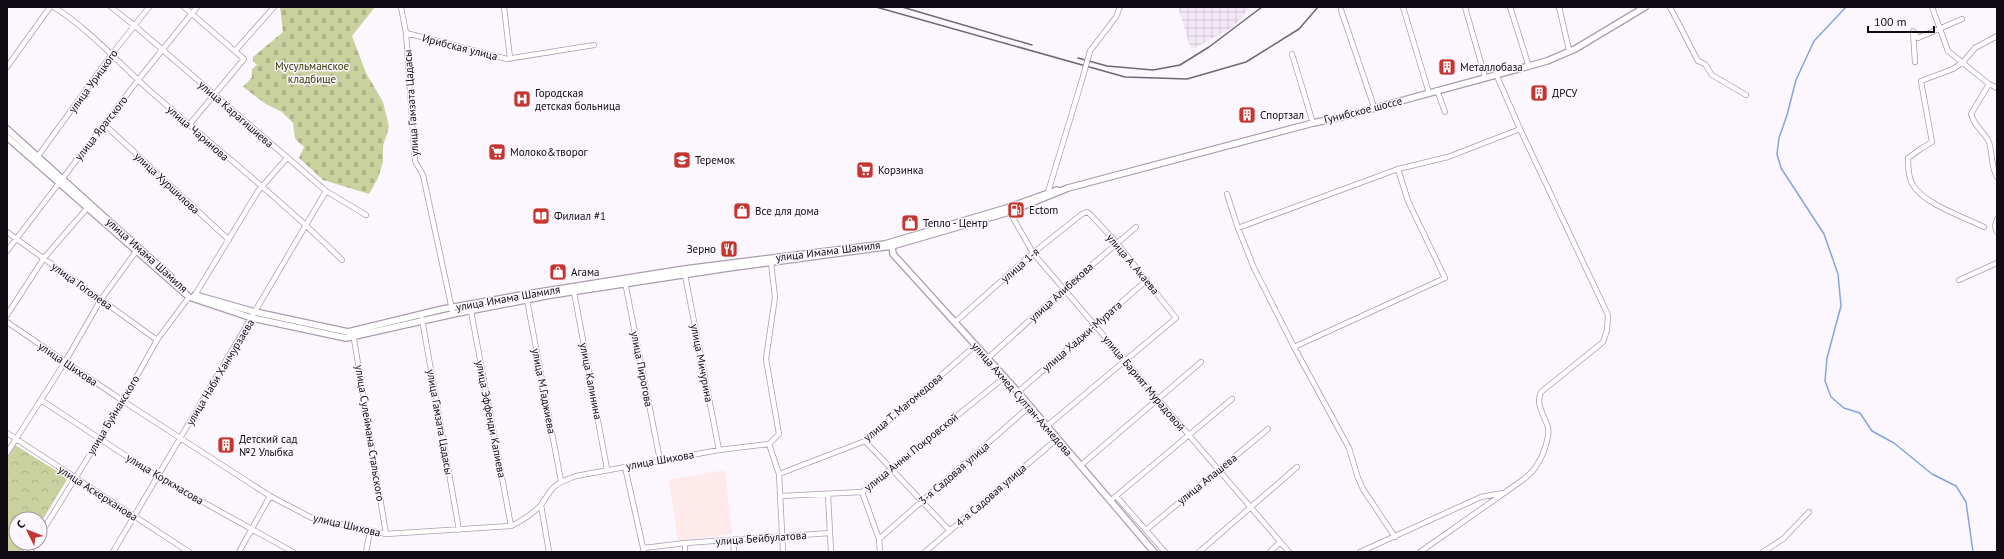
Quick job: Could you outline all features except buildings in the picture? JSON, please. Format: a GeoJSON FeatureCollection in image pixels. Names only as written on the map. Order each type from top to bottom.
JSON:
{"type":"FeatureCollection","features":[{"type":"Feature","properties":{"kind":"main road","name":"Гунибское шоссе"},"geometry":{"type":"LineString","coordinates":[[1048,194],[1313,123],[1342,117],[1484,77],[1529,67],[1547,61],[1569,50],[1575,49],[1645,7]]}},
{"type":"Feature","properties":{"kind":"main road","name":"улица Имама Шамиля"},"geometry":{"type":"LineString","coordinates":[[7,129],[38,156],[88,207],[138,248],[188,297],[346,338],[353,334],[421,315],[453,311],[728,263],[885,244],[1008,210]]}},
{"type":"Feature","properties":{"kind":"main road","name":"улица Имама Шамиля"},"geometry":{"type":"LineString","coordinates":[[7,136],[62,180],[190,294],[254,315]]}},
{"type":"Feature","properties":{"kind":"main road","name":"улица Имама Шамиля"},"geometry":{"type":"LineString","coordinates":[[353,334],[453,311],[471,311],[624,281],[685,275],[892,246],[1008,210],[1048,194]]}},
{"type":"Feature","properties":{"kind":"main road","name":"улица Ахмед Султан-Ахмедова"},"geometry":{"type":"LineString","coordinates":[[892,246],[893,254],[1005,377],[1154,552]]}},
{"type":"Feature","properties":{"kind":"street"},"geometry":{"type":"LineString","coordinates":[[7,67],[50,7]]}},
{"type":"Feature","properties":{"kind":"street","name":"улица Чаринова"},"geometry":{"type":"LineString","coordinates":[[54,7],[75,20],[138,80],[262,188],[306,224],[342,260]]}},
{"type":"Feature","properties":{"kind":"street","name":"улица Карагишиева"},"geometry":{"type":"LineString","coordinates":[[111,7],[326,191],[366,215]]}},
{"type":"Feature","properties":{"kind":"street","name":"улица Урицкого"},"geometry":{"type":"LineString","coordinates":[[38,156],[112,54],[149,7]]}},
{"type":"Feature","properties":{"kind":"street"},"geometry":{"type":"LineString","coordinates":[[184,7],[244,59],[189,125]]}},
{"type":"Feature","properties":{"kind":"street","name":"улица Ярагского"},"geometry":{"type":"LineString","coordinates":[[7,251],[138,80],[197,7]]}},
{"type":"Feature","properties":{"kind":"street"},"geometry":{"type":"LineString","coordinates":[[235,51],[274,7]]}},
{"type":"Feature","properties":{"kind":"street","name":"улица Гамзата Цадасы"},"geometry":{"type":"LineString","coordinates":[[401,7],[406,33],[415,161],[423,175],[453,311]]}},
{"type":"Feature","properties":{"kind":"street","name":"Ирибская улица"},"geometry":{"type":"LineString","coordinates":[[406,33],[510,58],[504,7]]}},
{"type":"Feature","properties":{"kind":"street"},"geometry":{"type":"LineString","coordinates":[[1048,194],[1090,51],[1116,17],[1120,7]]}},
{"type":"Feature","properties":{"kind":"street"},"geometry":{"type":"LineString","coordinates":[[1403,7],[1429,93]]}},
{"type":"Feature","properties":{"kind":"street"},"geometry":{"type":"LineString","coordinates":[[1465,7],[1484,77]]}},
{"type":"Feature","properties":{"kind":"street"},"geometry":{"type":"LineString","coordinates":[[1510,7],[1529,67]]}},
{"type":"Feature","properties":{"kind":"street"},"geometry":{"type":"LineString","coordinates":[[1559,7],[1569,50]]}},
{"type":"Feature","properties":{"kind":"street"},"geometry":{"type":"LineString","coordinates":[[1670,7],[1698,61],[1705,64],[1712,75],[1746,95]]}},
{"type":"Feature","properties":{"kind":"street"},"geometry":{"type":"LineString","coordinates":[[1932,7],[1948,51],[1997,88]]}},
{"type":"Feature","properties":{"kind":"street"},"geometry":{"type":"LineString","coordinates":[[1341,10],[1374,107]]}},
{"type":"Feature","properties":{"kind":"street"},"geometry":{"type":"LineString","coordinates":[[1915,62],[1913,31],[1918,38],[1962,19]]}},
{"type":"Feature","properties":{"kind":"street"},"geometry":{"type":"LineString","coordinates":[[1984,227],[1923,197],[1912,185],[1908,168],[1908,158],[1932,142],[1921,81],[1953,69],[1963,62],[1975,48],[1997,36]]}},
{"type":"Feature","properties":{"kind":"street"},"geometry":{"type":"LineString","coordinates":[[510,58],[594,45]]}},
{"type":"Feature","properties":{"kind":"street"},"geometry":{"type":"LineString","coordinates":[[1292,54],[1313,123]]}},
{"type":"Feature","properties":{"kind":"street"},"geometry":{"type":"LineString","coordinates":[[1420,552],[1527,477],[1539,463],[1548,429],[1538,403],[1541,392],[1603,342],[1607,330],[1608,315],[1520,129],[1496,74]]}},
{"type":"Feature","properties":{"kind":"street"},"geometry":{"type":"LineString","coordinates":[[1990,84],[1971,114],[1974,124],[1989,141],[1997,178]]}},
{"type":"Feature","properties":{"kind":"street"},"geometry":{"type":"LineString","coordinates":[[1437,90],[1445,112]]}},
{"type":"Feature","properties":{"kind":"street","name":"улица Хуршилова"},"geometry":{"type":"LineString","coordinates":[[105,125],[229,240]]}},
{"type":"Feature","properties":{"kind":"street"},"geometry":{"type":"LineString","coordinates":[[1238,228],[1398,169],[1448,156],[1520,129]]}},
{"type":"Feature","properties":{"kind":"street"},"geometry":{"type":"LineString","coordinates":[[195,295],[262,188],[287,158]]}},
{"type":"Feature","properties":{"kind":"street"},"geometry":{"type":"LineString","coordinates":[[1294,347],[1445,278],[1408,201],[1398,169]]}},
{"type":"Feature","properties":{"kind":"street","name":"улица Наби Ханмурзаева"},"geometry":{"type":"LineString","coordinates":[[113,552],[326,191]]}},
{"type":"Feature","properties":{"kind":"street"},"geometry":{"type":"LineString","coordinates":[[1227,194],[1238,228],[1254,268],[1294,347],[1349,448],[1363,489],[1395,537]]}},
{"type":"Feature","properties":{"kind":"street"},"geometry":{"type":"LineString","coordinates":[[7,315],[44,258],[88,207]]}},
{"type":"Feature","properties":{"kind":"street","name":"улица Барият Мурадовой"},"geometry":{"type":"LineString","coordinates":[[1008,210],[1033,253],[1157,400],[1289,552]]}},
{"type":"Feature","properties":{"kind":"street","name":"улица 1-я"},"geometry":{"type":"LineString","coordinates":[[955,322],[1033,253],[1087,212]]}},
{"type":"Feature","properties":{"kind":"street","name":"улица А. Акаева"},"geometry":{"type":"LineString","coordinates":[[1087,212],[1116,242],[1176,318],[1125,362]]}},
{"type":"Feature","properties":{"kind":"street"},"geometry":{"type":"LineString","coordinates":[[1997,219],[1995,226],[1997,231]]}},
{"type":"Feature","properties":{"kind":"street","name":"улица Алибекова"},"geometry":{"type":"LineString","coordinates":[[988,358],[1116,242],[1136,227]]}},
{"type":"Feature","properties":{"kind":"street","name":"улица Гоголева"},"geometry":{"type":"LineString","coordinates":[[7,232],[157,340]]}},
{"type":"Feature","properties":{"kind":"street"},"geometry":{"type":"LineString","coordinates":[[7,454],[65,362],[100,300],[138,248]]}},
{"type":"Feature","properties":{"kind":"street"},"geometry":{"type":"LineString","coordinates":[[771,263],[775,297],[766,359],[779,434],[769,444],[779,474],[783,552]]}},
{"type":"Feature","properties":{"kind":"street"},"geometry":{"type":"LineString","coordinates":[[1960,280],[1997,263]]}},
{"type":"Feature","properties":{"kind":"street","name":"улица Мичурина"},"geometry":{"type":"LineString","coordinates":[[685,275],[719,450]]}},
{"type":"Feature","properties":{"kind":"street","name":"улица Хаджи-Мурата"},"geometry":{"type":"LineString","coordinates":[[1018,392],[1147,280]]}},
{"type":"Feature","properties":{"kind":"street","name":"улица Пирогова"},"geometry":{"type":"LineString","coordinates":[[624,281],[660,460]]}},
{"type":"Feature","properties":{"kind":"street","name":"улица Калинина"},"geometry":{"type":"LineString","coordinates":[[574,292],[608,469]]}},
{"type":"Feature","properties":{"kind":"street","name":"улица Буйнакского"},"geometry":{"type":"LineString","coordinates":[[48,522],[123,401],[157,340],[188,297]]}},
{"type":"Feature","properties":{"kind":"street","name":"улица М.Гаджиева"},"geometry":{"type":"LineString","coordinates":[[527,300],[561,481]]}},
{"type":"Feature","properties":{"kind":"street","name":"улица Эффенди Капиева"},"geometry":{"type":"LineString","coordinates":[[471,311],[511,526]]}},
{"type":"Feature","properties":{"kind":"street","name":"улица Гамзата Цадасы"},"geometry":{"type":"LineString","coordinates":[[421,315],[459,530]]}},
{"type":"Feature","properties":{"kind":"street","name":"улица Шихова"},"geometry":{"type":"LineString","coordinates":[[7,322],[123,401],[270,496],[312,518],[386,534],[511,526],[522,521],[541,505],[554,487],[561,481],[576,476],[719,450],[769,444]]}},
{"type":"Feature","properties":{"kind":"street","name":"улица Сулеймана Стальского"},"geometry":{"type":"LineString","coordinates":[[353,334],[386,534]]}},
{"type":"Feature","properties":{"kind":"street","name":"улица Т. Магомедова"},"geometry":{"type":"LineString","coordinates":[[779,474],[865,441],[976,345]]}},
{"type":"Feature","properties":{"kind":"street"},"geometry":{"type":"LineString","coordinates":[[1047,426],[1125,362]]}},
{"type":"Feature","properties":{"kind":"street"},"geometry":{"type":"LineString","coordinates":[[1080,466],[1201,362]]}},
{"type":"Feature","properties":{"kind":"street","name":"улица Анны Покровской"},"geometry":{"type":"LineString","coordinates":[[781,496],[828,495],[862,492],[1005,377]]}},
{"type":"Feature","properties":{"kind":"street"},"geometry":{"type":"LineString","coordinates":[[1110,501],[1232,399]]}},
{"type":"Feature","properties":{"kind":"street","name":"улица Коркмасова"},"geometry":{"type":"LineString","coordinates":[[41,400],[158,477],[292,552]]}},
{"type":"Feature","properties":{"kind":"street","name":"3-я Садовая улица"},"geometry":{"type":"LineString","coordinates":[[879,540],[1030,406]]}},
{"type":"Feature","properties":{"kind":"street","name":"улица Апашева"},"geometry":{"type":"LineString","coordinates":[[1146,530],[1268,429]]}},
{"type":"Feature","properties":{"kind":"street","name":"улица Аскерханова"},"geometry":{"type":"LineString","coordinates":[[7,433],[189,552]]}},
{"type":"Feature","properties":{"kind":"street","name":"4-я Садовая улица"},"geometry":{"type":"LineString","coordinates":[[925,552],[1058,438]]}},
{"type":"Feature","properties":{"kind":"street"},"geometry":{"type":"LineString","coordinates":[[865,441],[950,531]]}},
{"type":"Feature","properties":{"kind":"street"},"geometry":{"type":"LineString","coordinates":[[624,467],[644,550]]}},
{"type":"Feature","properties":{"kind":"street"},"geometry":{"type":"LineString","coordinates":[[1199,552],[1249,507],[1297,467]]}},
{"type":"Feature","properties":{"kind":"street"},"geometry":{"type":"LineString","coordinates":[[862,492],[879,540],[880,552]]}},
{"type":"Feature","properties":{"kind":"street"},"geometry":{"type":"LineString","coordinates":[[1360,552],[1480,497],[1505,492]]}},
{"type":"Feature","properties":{"kind":"street"},"geometry":{"type":"LineString","coordinates":[[828,495],[831,552]]}},
{"type":"Feature","properties":{"kind":"street"},"geometry":{"type":"LineString","coordinates":[[239,552],[270,496]]}},
{"type":"Feature","properties":{"kind":"street"},"geometry":{"type":"LineString","coordinates":[[1116,497],[1165,552]]}},
{"type":"Feature","properties":{"kind":"street"},"geometry":{"type":"LineString","coordinates":[[541,505],[549,552]]}},
{"type":"Feature","properties":{"kind":"street"},"geometry":{"type":"LineString","coordinates":[[1763,552],[1783,539],[1809,512]]}},
{"type":"Feature","properties":{"kind":"street"},"geometry":{"type":"LineString","coordinates":[[366,552],[370,531]]}},
{"type":"Feature","properties":{"kind":"street","name":"улица Бейбулатова"},"geometry":{"type":"LineString","coordinates":[[644,550],[685,544],[830,533]]}},
{"type":"Feature","properties":{"kind":"street"},"geometry":{"type":"LineString","coordinates":[[733,540],[734,552]]}},
{"type":"Feature","properties":{"kind":"street"},"geometry":{"type":"LineString","coordinates":[[1270,552],[1280,542]]}},
{"type":"Feature","properties":{"kind":"street"},"geometry":{"type":"LineString","coordinates":[[685,544],[685,552]]}},
{"type":"Feature","properties":{"kind":"shaded area"},"geometry":{"type":"Polygon","coordinates":[[[1178,7],[1250,7],[1233,27],[1191,50],[1178,7]]]}},
{"type":"Feature","properties":{"kind":"shaded area"},"geometry":{"type":"Polygon","coordinates":[[[725,470],[732,534],[678,541],[669,480],[725,470]]]}},
{"type":"Feature","properties":{"kind":"green space","name":"Мусульманское кладбище"},"geometry":{"type":"Polygon","coordinates":[[[280,7],[375,7],[352,36],[366,73],[383,102],[389,127],[383,146],[383,162],[378,178],[369,194],[323,180],[299,158],[304,147],[295,139],[293,123],[282,112],[266,104],[243,87],[252,77],[252,69],[257,65],[253,61],[253,57],[283,32],[280,7]]]}},
{"type":"Feature","properties":{"kind":"green space"},"geometry":{"type":"Polygon","coordinates":[[[15,445],[68,478],[48,511],[8,511],[8,551],[23,552],[7,552],[7,458],[15,445]]]}},
{"type":"Feature","properties":{"kind":"waterway"},"geometry":{"type":"LineString","coordinates":[[1846,7],[1814,41],[1796,80],[1787,115],[1779,138],[1777,154],[1781,168],[1824,234],[1838,274],[1841,306],[1827,358],[1825,381],[1831,397],[1844,408],[1860,413],[1872,431],[1894,443],[1932,474],[1956,486],[1966,502],[1973,552]]}},
{"type":"Feature","properties":{"kind":"railway"},"geometry":{"type":"LineString","coordinates":[[876,7],[1125,77],[1187,79],[1246,62],[1299,29],[1318,7]]}},
{"type":"Feature","properties":{"kind":"railway"},"geometry":{"type":"LineString","coordinates":[[902,7],[1032,45]]}},
{"type":"Feature","properties":{"kind":"railway"},"geometry":{"type":"LineString","coordinates":[[1078,58],[1107,66],[1153,70],[1180,65],[1209,47],[1262,7]]}},
{"type":"Feature","properties":{"kind":"place","name":"Металлобаза"},"geometry":{"type":"Point","coordinates":[1447,67]}},
{"type":"Feature","properties":{"kind":"place","name":"ДРСУ"},"geometry":{"type":"Point","coordinates":[1539,93]}},
{"type":"Feature","properties":{"kind":"place","name":"Городская детская больница"},"geometry":{"type":"Point","coordinates":[522,99]}},
{"type":"Feature","properties":{"kind":"place","name":"Спортзал"},"geometry":{"type":"Point","coordinates":[1247,115]}},
{"type":"Feature","properties":{"kind":"place","name":"Молоко&творог"},"geometry":{"type":"Point","coordinates":[497,152]}},
{"type":"Feature","properties":{"kind":"place","name":"Теремок"},"geometry":{"type":"Point","coordinates":[682,160]}},
{"type":"Feature","properties":{"kind":"place","name":"Корзинка"},"geometry":{"type":"Point","coordinates":[865,170]}},
{"type":"Feature","properties":{"kind":"place","name":"Ectom"},"geometry":{"type":"Point","coordinates":[1016,210]}},
{"type":"Feature","properties":{"kind":"place","name":"Все для дома"},"geometry":{"type":"Point","coordinates":[742,211]}},
{"type":"Feature","properties":{"kind":"place","name":"Филиал #1"},"geometry":{"type":"Point","coordinates":[541,216]}},
{"type":"Feature","properties":{"kind":"place","name":"Тепло - Центр"},"geometry":{"type":"Point","coordinates":[910,223]}},
{"type":"Feature","properties":{"kind":"place","name":"Зерно"},"geometry":{"type":"Point","coordinates":[729,249]}},
{"type":"Feature","properties":{"kind":"place","name":"Агама"},"geometry":{"type":"Point","coordinates":[558,272]}},
{"type":"Feature","properties":{"kind":"place","name":"Детский сад №2 Улыбка"},"geometry":{"type":"Point","coordinates":[226,445]}}]}
